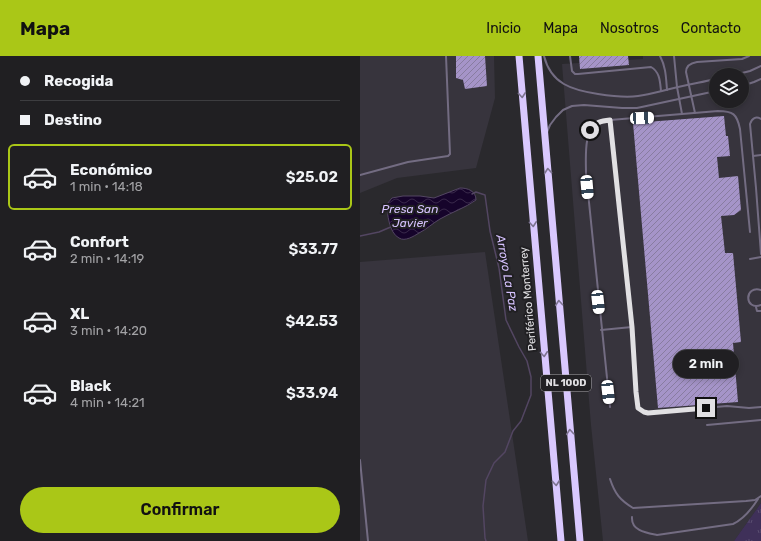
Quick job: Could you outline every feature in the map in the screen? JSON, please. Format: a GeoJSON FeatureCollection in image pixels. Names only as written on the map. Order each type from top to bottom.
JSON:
{"type":"FeatureCollection","features":[{"type":"Feature","properties":{"kind":"highway","name":"Periférico Monterrey"},"geometry":{"type":"LineString","coordinates":[[519,56],[561,541]]}},
{"type":"Feature","properties":{"kind":"highway","name":"NL 100D"},"geometry":{"type":"LineString","coordinates":[[538,56],[580,541]]}},
{"type":"Feature","properties":{"kind":"lane"},"geometry":{"type":"LineString","coordinates":[[360,175],[408,162],[450,155],[446,56]]}},
{"type":"Feature","properties":{"kind":"lane"},"geometry":{"type":"LineString","coordinates":[[544,56],[553,75],[565,85],[574,90],[598,94],[620,97],[637,96],[709,80]]}},
{"type":"Feature","properties":{"kind":"lane"},"geometry":{"type":"LineString","coordinates":[[570,56],[571,68],[575,74],[651,67],[658,73],[661,91]]}},
{"type":"Feature","properties":{"kind":"lane"},"geometry":{"type":"LineString","coordinates":[[660,56],[664,66],[667,90]]}},
{"type":"Feature","properties":{"kind":"lane"},"geometry":{"type":"LineString","coordinates":[[674,56],[682,114]]}},
{"type":"Feature","properties":{"kind":"lane"},"geometry":{"type":"LineString","coordinates":[[695,112],[688,85],[686,69],[688,65],[691,63],[742,58],[748,56]]}},
{"type":"Feature","properties":{"kind":"lane"},"geometry":{"type":"LineString","coordinates":[[749,71],[761,66]]}},
{"type":"Feature","properties":{"kind":"lane"},"geometry":{"type":"LineString","coordinates":[[749,84],[761,78]]}},
{"type":"Feature","properties":{"kind":"lane"},"geometry":{"type":"LineString","coordinates":[[660,85],[666,84]]}},
{"type":"Feature","properties":{"kind":"lane"},"geometry":{"type":"LineString","coordinates":[[545,145],[546,135],[553,121],[563,110],[572,106],[584,105],[622,108],[643,107],[709,92]]}},
{"type":"Feature","properties":{"kind":"lane"},"geometry":{"type":"LineString","coordinates":[[610,407],[586,173],[587,141],[590,130],[600,121],[695,112],[726,111],[734,114],[738,120],[750,232]]}},
{"type":"Feature","properties":{"kind":"lane"},"geometry":{"type":"LineString","coordinates":[[761,119],[757,117],[752,120],[750,124],[754,156],[761,254]]}},
{"type":"Feature","properties":{"kind":"lane"},"geometry":{"type":"LineString","coordinates":[[610,120],[632,327],[638,408],[648,413],[727,406],[748,408],[761,407]]}},
{"type":"Feature","properties":{"kind":"lane"},"geometry":{"type":"LineString","coordinates":[[754,156],[761,155]]}},
{"type":"Feature","properties":{"kind":"lane"},"geometry":{"type":"LineString","coordinates":[[750,259],[761,257]]}},
{"type":"Feature","properties":{"kind":"lane"},"geometry":{"type":"LineString","coordinates":[[761,290],[754,289],[748,295],[749,302],[752,305],[761,305]]}},
{"type":"Feature","properties":{"kind":"lane"},"geometry":{"type":"LineString","coordinates":[[756,306],[757,311],[761,311]]}},
{"type":"Feature","properties":{"kind":"lane"},"geometry":{"type":"LineString","coordinates":[[602,330],[632,327]]}},
{"type":"Feature","properties":{"kind":"lane"},"geometry":{"type":"LineString","coordinates":[[707,425],[761,420]]}},
{"type":"Feature","properties":{"kind":"lane"},"geometry":{"type":"LineString","coordinates":[[360,460],[368,541]]}},
{"type":"Feature","properties":{"kind":"lane"},"geometry":{"type":"LineString","coordinates":[[610,480],[614,492],[626,504],[633,508],[746,501],[761,496]]}},
{"type":"Feature","properties":{"kind":"lane"},"geometry":{"type":"LineString","coordinates":[[632,517],[631,521],[637,529],[658,535],[733,524],[738,522],[752,509],[758,498]]}},
{"type":"Feature","properties":{"kind":"shaded area"},"geometry":{"type":"Polygon","coordinates":[[[360,56],[494,56],[495,98],[476,168],[397,178],[360,193],[360,56]]]}},
{"type":"Feature","properties":{"kind":"shaded area"},"geometry":{"type":"Polygon","coordinates":[[[643,56],[761,56],[761,503],[734,541],[603,541],[591,425],[562,64],[643,59],[643,56]]]}},
{"type":"Feature","properties":{"kind":"shaded area"},"geometry":{"type":"Polygon","coordinates":[[[485,252],[528,541],[360,541],[360,262],[485,252]]]}},
{"type":"Feature","properties":{"kind":"green space"},"geometry":{"type":"Polygon","coordinates":[[[761,503],[761,541],[734,541],[761,503]]]}},
{"type":"Feature","properties":{"kind":"water","name":"Presa San Javier"},"geometry":{"type":"Polygon","coordinates":[[[460,188],[473,192],[476,200],[440,219],[409,238],[401,239],[393,232],[388,217],[387,204],[392,198],[403,196],[420,196],[434,198],[460,188]]]}},
{"type":"Feature","properties":{"kind":"building"},"geometry":{"type":"Polygon","coordinates":[[[456,56],[485,56],[487,86],[465,89],[463,80],[456,78],[456,56]]]}},
{"type":"Feature","properties":{"kind":"building"},"geometry":{"type":"Polygon","coordinates":[[[579,56],[628,56],[629,65],[580,69],[579,56]]]}},
{"type":"Feature","properties":{"kind":"building"},"geometry":{"type":"Polygon","coordinates":[[[724,116],[730,156],[717,157],[719,178],[738,176],[741,210],[734,215],[721,216],[725,253],[733,253],[741,342],[733,343],[738,402],[658,408],[633,123],[724,116]]]}},
{"type":"Feature","properties":{"kind":"waterway","name":"Arroyo La Paz"},"geometry":{"type":"LineString","coordinates":[[472,194],[476,192],[485,195],[490,231],[499,268],[506,320],[527,361],[531,377],[531,395],[521,421],[513,431],[505,452],[494,463],[486,480],[483,506],[486,541]]}},
{"type":"Feature","properties":{"kind":"waterway","name":"Arroyo La Paz"},"geometry":{"type":"LineString","coordinates":[[360,236],[379,232],[393,226]]}},
{"type":"Feature","properties":{"kind":"route"},"geometry":{"type":"LineString","coordinates":[[590,130],[600,121],[610,120],[632,327],[638,408],[648,413],[706,408]]}}]}
